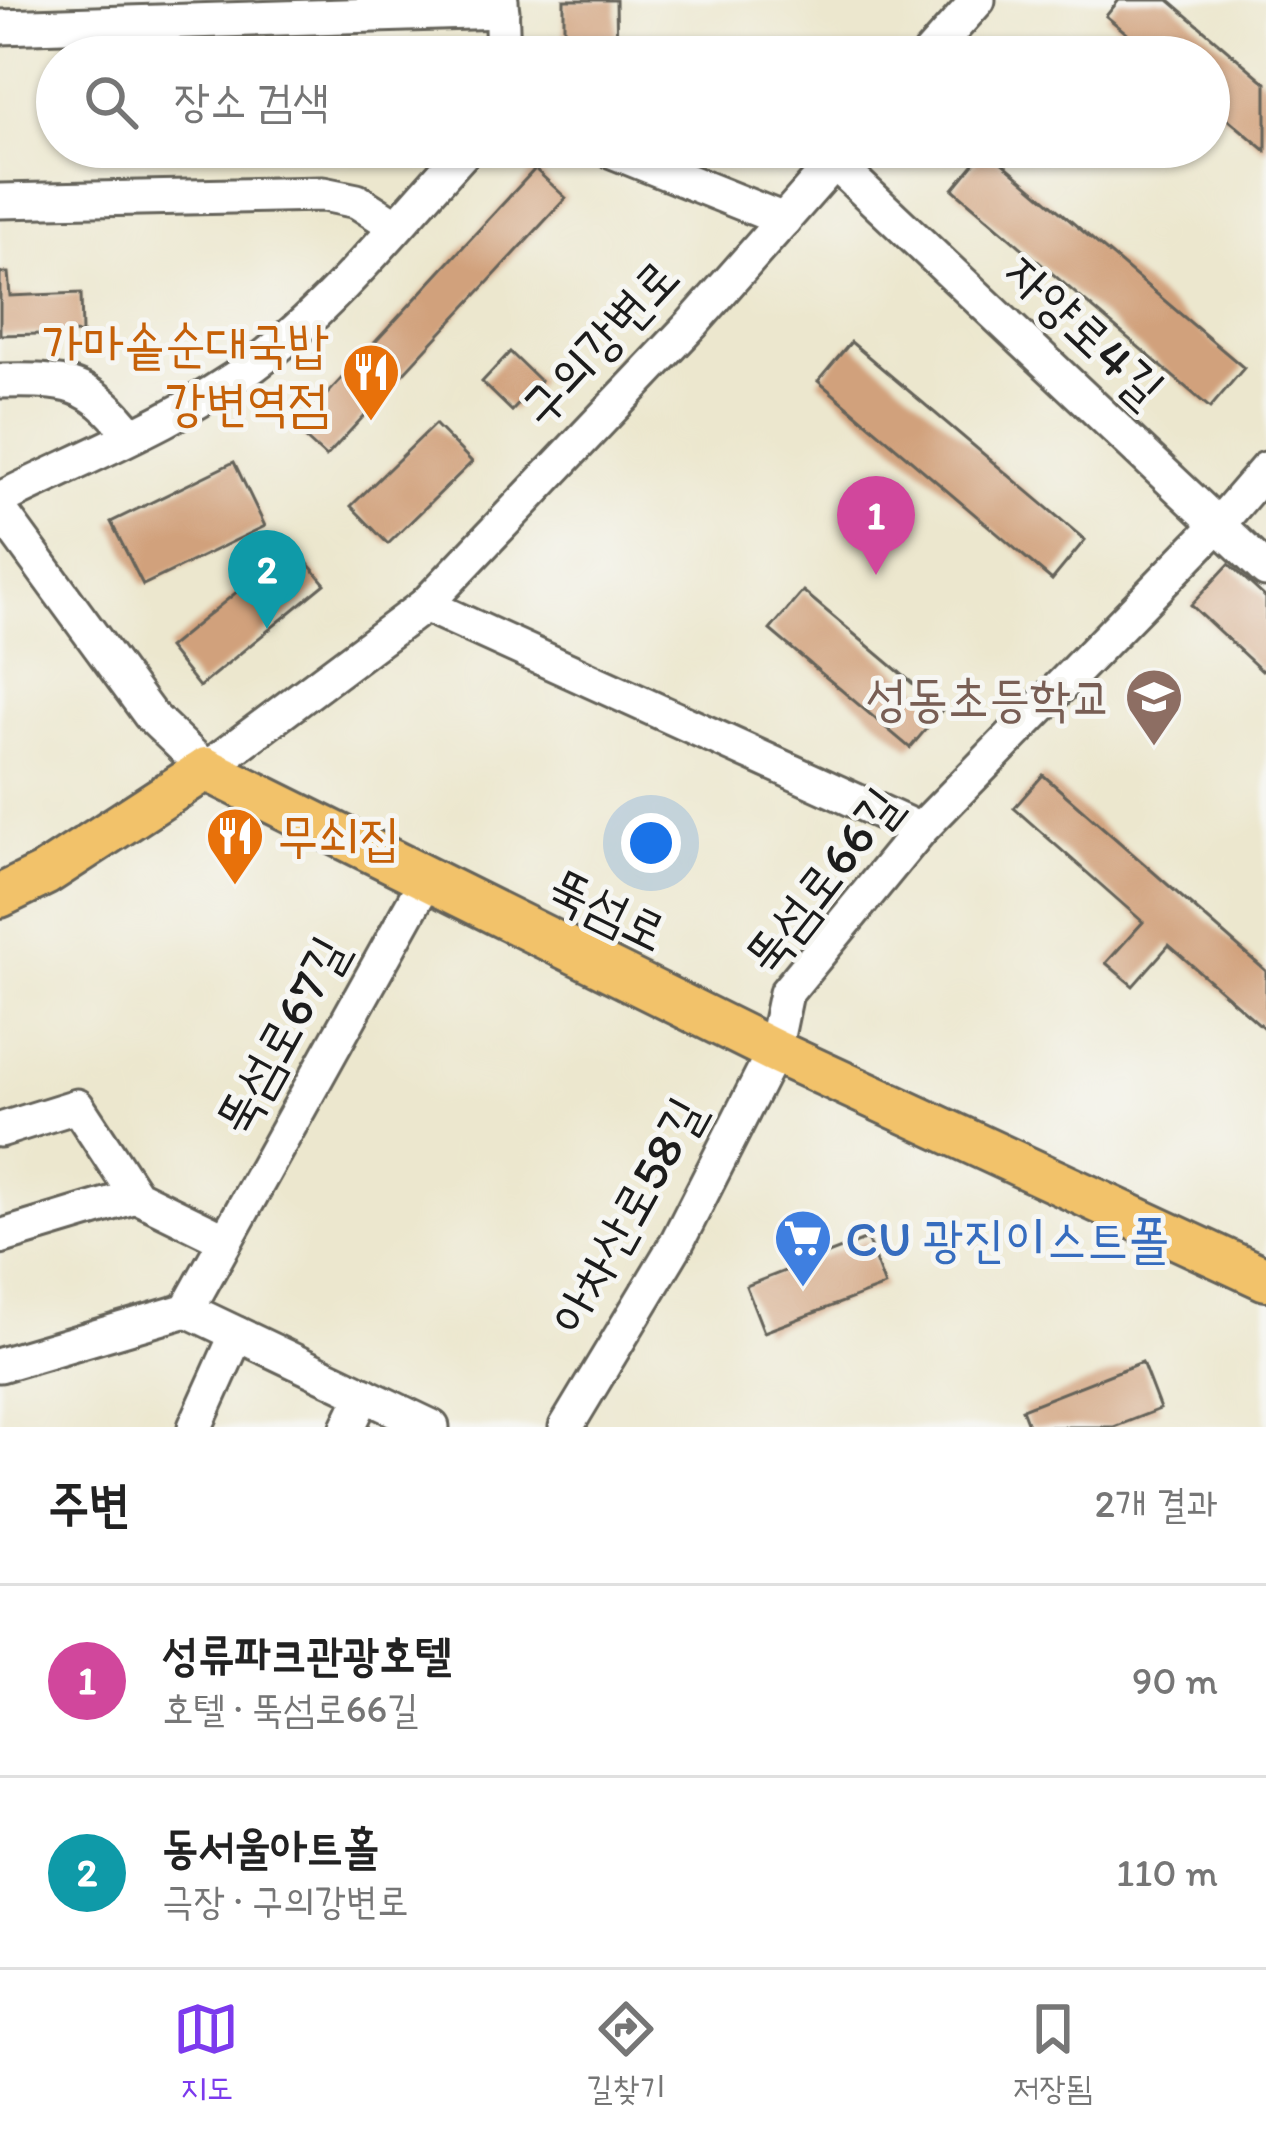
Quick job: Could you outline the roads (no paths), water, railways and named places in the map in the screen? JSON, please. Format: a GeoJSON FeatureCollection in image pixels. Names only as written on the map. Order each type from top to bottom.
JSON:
{"type":"FeatureCollection","features":[{"type":"Feature","properties":{"kind":"main road","name":"뚝섬로"},"geometry":{"type":"LineString","coordinates":[[206,769],[774,1051],[1265,1275]]}},
{"type":"Feature","properties":{"kind":"main road","name":"구의강변로"},"geometry":{"type":"LineString","coordinates":[[0,896],[45,874],[206,769]]}},
{"type":"Feature","properties":{"kind":"street"},"geometry":{"type":"LineString","coordinates":[[946,36],[978,0]]}},
{"type":"Feature","properties":{"kind":"street"},"geometry":{"type":"LineString","coordinates":[[0,27],[502,6],[503,36]]}},
{"type":"Feature","properties":{"kind":"street"},"geometry":{"type":"LineString","coordinates":[[0,499],[219,389],[257,362],[303,323],[449,168]]}},
{"type":"Feature","properties":{"kind":"street"},"geometry":{"type":"LineString","coordinates":[[654,168],[784,220]]}},
{"type":"Feature","properties":{"kind":"street","name":"구의강변로"},"geometry":{"type":"LineString","coordinates":[[206,769],[425,605],[676,340],[830,168]]}},
{"type":"Feature","properties":{"kind":"street","name":"자양로4길"},"geometry":{"type":"LineString","coordinates":[[854,168],[1266,570]]}},
{"type":"Feature","properties":{"kind":"street"},"geometry":{"type":"LineString","coordinates":[[0,201],[323,194],[357,201],[396,226]]}},
{"type":"Feature","properties":{"kind":"street"},"geometry":{"type":"LineString","coordinates":[[0,382],[50,380],[85,388],[114,413],[130,435]]}},
{"type":"Feature","properties":{"kind":"street","name":"뚝섬로66길"},"geometry":{"type":"LineString","coordinates":[[774,1051],[785,993],[920,830],[1266,469]]}},
{"type":"Feature","properties":{"kind":"street","name":"뚝섬로"},"geometry":{"type":"LineString","coordinates":[[0,510],[150,715],[206,769]]}},
{"type":"Feature","properties":{"kind":"street"},"geometry":{"type":"LineString","coordinates":[[425,605],[920,830]]}},
{"type":"Feature","properties":{"kind":"street","name":"뚝섬로67길"},"geometry":{"type":"LineString","coordinates":[[188,1310],[426,880]]}},
{"type":"Feature","properties":{"kind":"street","name":"아차산로58길"},"geometry":{"type":"LineString","coordinates":[[566,1427],[675,1246],[774,1051]]}},
{"type":"Feature","properties":{"kind":"street"},"geometry":{"type":"LineString","coordinates":[[0,1130],[77,1106],[136,1196],[224,1239]]}},
{"type":"Feature","properties":{"kind":"street"},"geometry":{"type":"LineString","coordinates":[[0,1237],[136,1196]]}},
{"type":"Feature","properties":{"kind":"street"},"geometry":{"type":"LineString","coordinates":[[0,1365],[188,1310],[433,1427]]}},
{"type":"Feature","properties":{"kind":"street"},"geometry":{"type":"LineString","coordinates":[[195,1427],[237,1334]]}},
{"type":"Feature","properties":{"kind":"street"},"geometry":{"type":"LineString","coordinates":[[348,1427],[364,1394]]}},
{"type":"Feature","properties":{"kind":"place","name":"가마솥순대국밥 강변역점"},"geometry":{"type":"Point","coordinates":[371,423]}},
{"type":"Feature","properties":{"kind":"place","name":"성류파크관광호텔"},"geometry":{"type":"Point","coordinates":[876,575]}},
{"type":"Feature","properties":{"kind":"place","name":"동서울아트홀"},"geometry":{"type":"Point","coordinates":[267,629]}},
{"type":"Feature","properties":{"kind":"place","name":"성동초등학교"},"geometry":{"type":"Point","coordinates":[1154,748]}},
{"type":"Feature","properties":{"kind":"place","name":"무쇠집"},"geometry":{"type":"Point","coordinates":[235,887]}},
{"type":"Feature","properties":{"kind":"place","name":"CU 광진이스트폴"},"geometry":{"type":"Point","coordinates":[803,1289]}}]}
